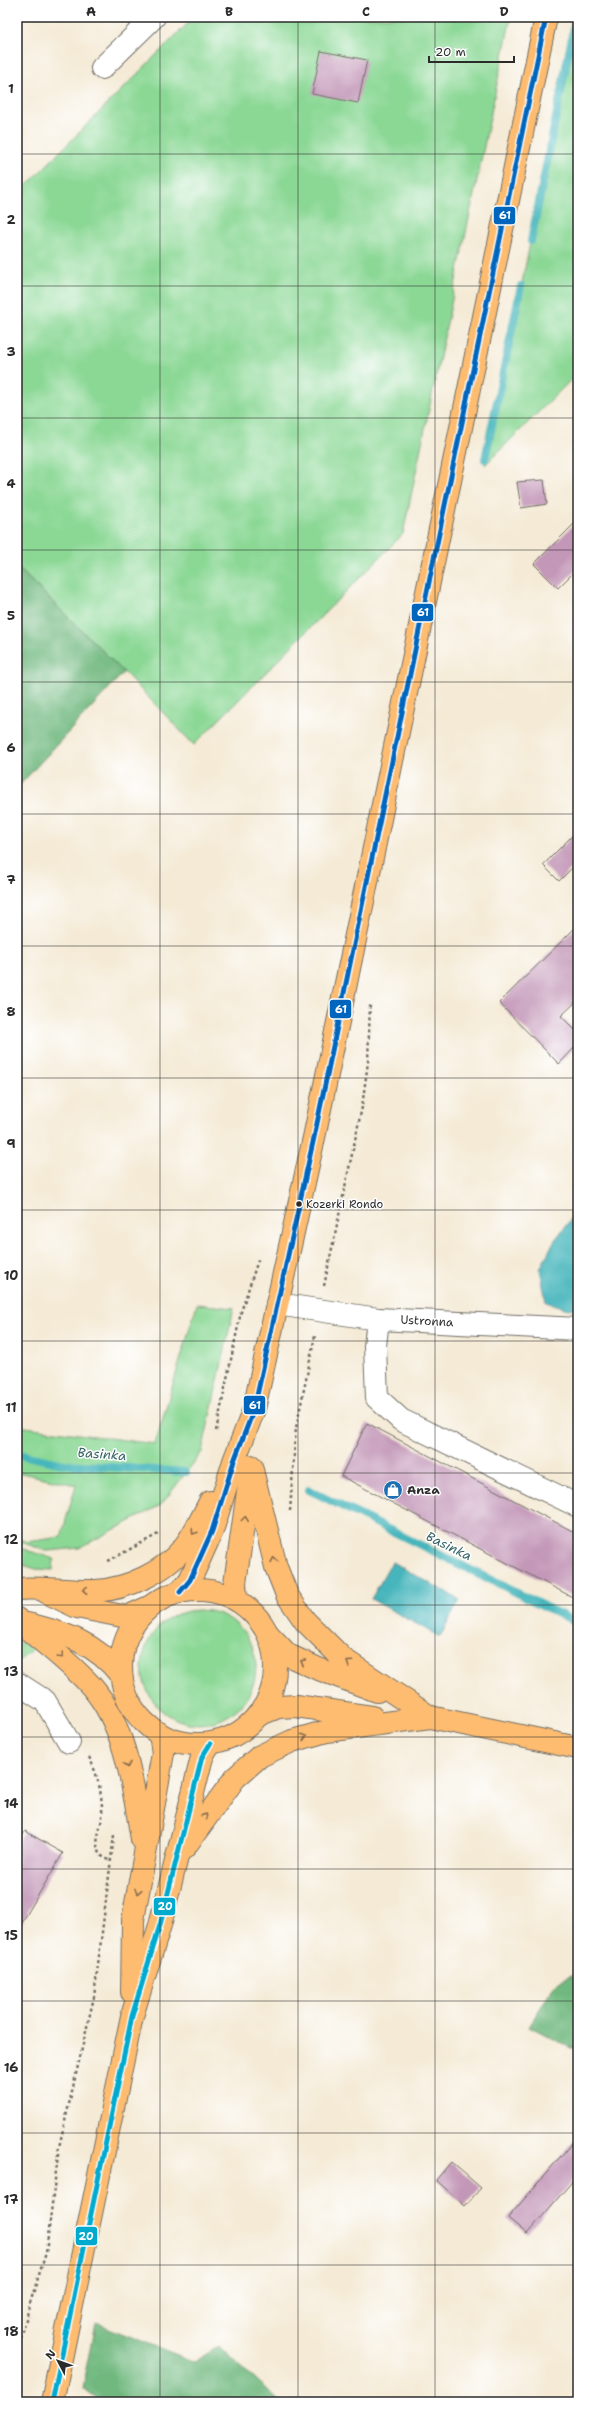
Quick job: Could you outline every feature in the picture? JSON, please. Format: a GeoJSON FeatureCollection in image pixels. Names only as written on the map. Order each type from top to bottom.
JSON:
{"type":"FeatureCollection","features":[{"type":"Feature","properties":{"kind":"main road"},"geometry":{"type":"LineString","coordinates":[[236,1599],[235,1583],[243,1464],[315,1133],[546,17]]}},
{"type":"Feature","properties":{"kind":"main road"},"geometry":{"type":"LineString","coordinates":[[27,1588],[97,1591],[142,1579],[162,1567],[184,1548],[243,1464]]}},
{"type":"Feature","properties":{"kind":"main road"},"geometry":{"type":"LineString","coordinates":[[180,1592],[190,1580],[243,1464]]}},
{"type":"Feature","properties":{"kind":"main road"},"geometry":{"type":"LineString","coordinates":[[243,1464],[276,1567],[287,1595],[305,1621],[344,1659],[430,1717]]}},
{"type":"Feature","properties":{"kind":"main road"},"geometry":{"type":"LineString","coordinates":[[27,1588],[77,1607],[127,1617],[180,1592],[209,1590],[236,1599],[255,1614],[269,1635],[288,1655],[346,1680],[405,1700]]}},
{"type":"Feature","properties":{"kind":"main road"},"geometry":{"type":"LineString","coordinates":[[150,1606],[137,1620],[127,1637],[122,1655],[121,1674],[127,1698],[141,1719],[160,1734],[184,1743],[210,1744],[228,1738],[245,1729],[258,1716],[270,1698],[275,1677],[275,1655],[269,1635]]}},
{"type":"Feature","properties":{"kind":"main road"},"geometry":{"type":"LineString","coordinates":[[19,1620],[65,1633],[77,1639],[111,1662],[121,1674]]}},
{"type":"Feature","properties":{"kind":"main road"},"geometry":{"type":"LineString","coordinates":[[19,1620],[56,1651],[92,1688],[111,1716],[124,1748],[144,1852]]}},
{"type":"Feature","properties":{"kind":"main road"},"geometry":{"type":"LineString","coordinates":[[258,1716],[278,1707],[296,1706],[397,1720]]}},
{"type":"Feature","properties":{"kind":"main road"},"geometry":{"type":"LineString","coordinates":[[175,1860],[235,1778],[260,1756],[292,1741],[327,1731],[397,1720],[430,1717],[578,1748]]}},
{"type":"Feature","properties":{"kind":"main road"},"geometry":{"type":"LineString","coordinates":[[132,2016],[132,1920],[163,1753],[160,1734]]}},
{"type":"Feature","properties":{"kind":"main road"},"geometry":{"type":"LineString","coordinates":[[52,2402],[132,2016],[160,1925],[175,1860],[202,1757],[210,1744]]}},
{"type":"Feature","properties":{"kind":"street"},"geometry":{"type":"LineString","coordinates":[[102,68],[154,17]]}},
{"type":"Feature","properties":{"kind":"street","name":"Ustronna"},"geometry":{"type":"LineString","coordinates":[[277,1304],[378,1319],[578,1329]]}},
{"type":"Feature","properties":{"kind":"street"},"geometry":{"type":"LineString","coordinates":[[378,1319],[375,1346],[377,1398],[401,1420],[578,1506]]}},
{"type":"Feature","properties":{"kind":"street"},"geometry":{"type":"LineString","coordinates":[[17,1683],[44,1702],[69,1742]]}},
{"type":"Feature","properties":{"kind":"path"},"geometry":{"type":"LineString","coordinates":[[289,1518],[296,1428],[362,1107],[368,1062],[370,1001]]}},
{"type":"Feature","properties":{"kind":"path"},"geometry":{"type":"LineString","coordinates":[[103,1564],[165,1531]]}},
{"type":"Feature","properties":{"kind":"path"},"geometry":{"type":"LineString","coordinates":[[69,1742],[78,1745],[86,1752],[94,1769],[98,1783],[102,1816],[98,1851],[102,1856],[110,1860]]}},
{"type":"Feature","properties":{"kind":"path"},"geometry":{"type":"LineString","coordinates":[[17,2356],[30,2303],[46,2253],[59,2147],[94,1997],[114,1831]]}},
{"type":"Feature","properties":{"kind":"green space"},"geometry":{"type":"Polygon","coordinates":[[[194,17],[511,17],[403,534],[194,745],[124,672],[17,567],[17,195],[194,17]]]}},
{"type":"Feature","properties":{"kind":"green space"},"geometry":{"type":"Polygon","coordinates":[[[576,17],[578,17],[578,373],[485,465],[576,17]]]}},
{"type":"Feature","properties":{"kind":"green space"},"geometry":{"type":"Polygon","coordinates":[[[17,567],[124,672],[17,788],[17,567]]]}},
{"type":"Feature","properties":{"kind":"green space"},"geometry":{"type":"Polygon","coordinates":[[[197,1304],[234,1308],[202,1452],[161,1505],[79,1548],[48,1551],[17,1541],[17,1538],[27,1542],[61,1537],[76,1485],[17,1472],[17,1426],[155,1444],[197,1304]]]}},
{"type":"Feature","properties":{"kind":"green space"},"geometry":{"type":"Polygon","coordinates":[[[17,1547],[54,1559],[53,1570],[36,1569],[17,1563],[17,1547]]]}},
{"type":"Feature","properties":{"kind":"green space"},"geometry":{"type":"Polygon","coordinates":[[[199,1610],[221,1614],[239,1627],[252,1645],[256,1667],[252,1689],[239,1707],[221,1720],[199,1724],[177,1720],[159,1707],[146,1689],[142,1667],[146,1645],[159,1627],[177,1614],[199,1610]]]}},
{"type":"Feature","properties":{"kind":"green space"},"geometry":{"type":"Polygon","coordinates":[[[17,1641],[33,1648],[20,1661],[17,1659],[17,1641]]]}},
{"type":"Feature","properties":{"kind":"green space"},"geometry":{"type":"Polygon","coordinates":[[[578,1973],[578,2048],[571,2048],[529,2026],[556,1983],[578,1973]]]}},
{"type":"Feature","properties":{"kind":"green space"},"geometry":{"type":"Polygon","coordinates":[[[96,2323],[195,2362],[218,2346],[280,2402],[102,2402],[83,2388],[96,2323]]]}},
{"type":"Feature","properties":{"kind":"water"},"geometry":{"type":"Polygon","coordinates":[[[578,1210],[578,1308],[568,1309],[546,1302],[540,1269],[554,1241],[578,1210]]]}},
{"type":"Feature","properties":{"kind":"water"},"geometry":{"type":"Polygon","coordinates":[[[392,1562],[460,1600],[440,1637],[371,1599],[392,1562]]]}},
{"type":"Feature","properties":{"kind":"building"},"geometry":{"type":"Polygon","coordinates":[[[321,51],[367,60],[358,103],[312,94],[321,51]]]}},
{"type":"Feature","properties":{"kind":"building"},"geometry":{"type":"Polygon","coordinates":[[[544,480],[547,504],[521,508],[517,482],[544,480]]]}},
{"type":"Feature","properties":{"kind":"building"},"geometry":{"type":"Polygon","coordinates":[[[578,520],[578,568],[558,588],[534,564],[578,520]]]}},
{"type":"Feature","properties":{"kind":"building"},"geometry":{"type":"Polygon","coordinates":[[[578,830],[578,862],[559,881],[543,865],[578,830]]]}},
{"type":"Feature","properties":{"kind":"building"},"geometry":{"type":"Polygon","coordinates":[[[578,925],[578,1000],[561,1016],[578,1033],[578,1044],[559,1064],[499,1003],[578,925]]]}},
{"type":"Feature","properties":{"kind":"building"},"geometry":{"type":"Polygon","coordinates":[[[367,1423],[578,1534],[578,1600],[341,1476],[367,1423]]]}},
{"type":"Feature","properties":{"kind":"building"},"geometry":{"type":"Polygon","coordinates":[[[25,1831],[63,1853],[17,1931],[17,1845],[25,1831]]]}},
{"type":"Feature","properties":{"kind":"building"},"geometry":{"type":"Polygon","coordinates":[[[578,2136],[578,2175],[527,2234],[508,2218],[578,2136]]]}},
{"type":"Feature","properties":{"kind":"building"},"geometry":{"type":"Polygon","coordinates":[[[451,2162],[481,2188],[465,2206],[436,2180],[451,2162]]]}},
{"type":"Feature","properties":{"kind":"waterway"},"geometry":{"type":"LineString","coordinates":[[531,241],[576,17]]}},
{"type":"Feature","properties":{"kind":"waterway"},"geometry":{"type":"LineString","coordinates":[[485,459],[521,286]]}},
{"type":"Feature","properties":{"kind":"waterway","name":"Basinka"},"geometry":{"type":"LineString","coordinates":[[17,1454],[64,1464],[186,1472]]}},
{"type":"Feature","properties":{"kind":"waterway","name":"Basinka"},"geometry":{"type":"LineString","coordinates":[[309,1490],[578,1623]]}},
{"type":"Feature","properties":{"kind":"transit line","name":"61"},"geometry":{"type":"LineString","coordinates":[[180,1592],[190,1580],[212,1531],[234,1461],[254,1409],[315,1133],[546,17]]}},
{"type":"Feature","properties":{"kind":"transit line","name":"20"},"geometry":{"type":"LineString","coordinates":[[52,2402],[132,2016],[160,1925],[202,1757],[210,1744]]}},
{"type":"Feature","properties":{"kind":"place","name":"Kozerki Rondo"},"geometry":{"type":"Point","coordinates":[299,1204]}},
{"type":"Feature","properties":{"kind":"place","name":"Anza"},"geometry":{"type":"Point","coordinates":[393,1490]}}]}
